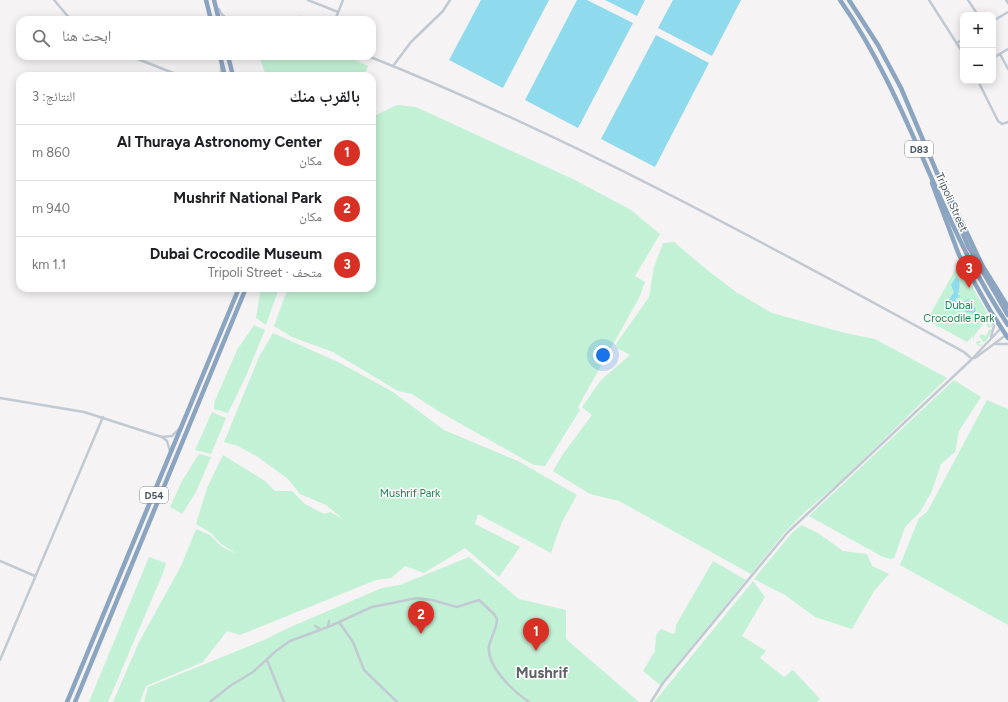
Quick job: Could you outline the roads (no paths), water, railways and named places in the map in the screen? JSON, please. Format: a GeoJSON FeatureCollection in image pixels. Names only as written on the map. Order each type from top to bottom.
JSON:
{"type":"FeatureCollection","features":[{"type":"Feature","properties":{"kind":"highway"},"geometry":{"type":"LineString","coordinates":[[206,0],[210,16]]}},
{"type":"Feature","properties":{"kind":"highway"},"geometry":{"type":"LineString","coordinates":[[215,0],[218,16]]}},
{"type":"Feature","properties":{"kind":"highway","name":"Tripoli Street"},"geometry":{"type":"LineString","coordinates":[[840,0],[867,41],[887,78],[966,254],[994,299],[1008,315]]}},
{"type":"Feature","properties":{"kind":"highway","name":"Tripoli Street"},"geometry":{"type":"LineString","coordinates":[[849,0],[875,40],[894,75],[940,177],[968,246],[1008,325]]}},
{"type":"Feature","properties":{"kind":"highway"},"geometry":{"type":"LineString","coordinates":[[222,60],[224,72]]}},
{"type":"Feature","properties":{"kind":"highway"},"geometry":{"type":"LineString","coordinates":[[229,60],[232,72]]}},
{"type":"Feature","properties":{"kind":"highway"},"geometry":{"type":"LineString","coordinates":[[940,177],[946,186],[982,265],[1008,307]]}},
{"type":"Feature","properties":{"kind":"highway"},"geometry":{"type":"LineString","coordinates":[[932,179],[934,190],[956,248],[991,312],[1007,336]]}},
{"type":"Feature","properties":{"kind":"highway","name":"D54"},"geometry":{"type":"LineString","coordinates":[[67,702],[237,292]]}},
{"type":"Feature","properties":{"kind":"highway","name":"D54"},"geometry":{"type":"LineString","coordinates":[[75,702],[244,292]]}},
{"type":"Feature","properties":{"kind":"highway"},"geometry":{"type":"LineString","coordinates":[[1007,336],[1008,330]]}},
{"type":"Feature","properties":{"kind":"street"},"geometry":{"type":"LineString","coordinates":[[54,0],[68,16]]}},
{"type":"Feature","properties":{"kind":"street"},"geometry":{"type":"LineString","coordinates":[[215,0],[223,16]]}},
{"type":"Feature","properties":{"kind":"street"},"geometry":{"type":"LineString","coordinates":[[308,0],[338,12]]}},
{"type":"Feature","properties":{"kind":"street"},"geometry":{"type":"LineString","coordinates":[[336,16],[343,0]]}},
{"type":"Feature","properties":{"kind":"street"},"geometry":{"type":"LineString","coordinates":[[393,66],[411,42],[444,9],[450,0]]}},
{"type":"Feature","properties":{"kind":"street"},"geometry":{"type":"LineString","coordinates":[[929,0],[960,48]]}},
{"type":"Feature","properties":{"kind":"street"},"geometry":{"type":"LineString","coordinates":[[968,0],[976,12]]}},
{"type":"Feature","properties":{"kind":"street"},"geometry":{"type":"LineString","coordinates":[[996,19],[1008,12]]}},
{"type":"Feature","properties":{"kind":"street"},"geometry":{"type":"LineString","coordinates":[[996,56],[1008,49]]}},
{"type":"Feature","properties":{"kind":"street"},"geometry":{"type":"LineString","coordinates":[[1000,54],[1008,69]]}},
{"type":"Feature","properties":{"kind":"street"},"geometry":{"type":"LineString","coordinates":[[376,59],[501,111],[583,151],[898,316],[964,352],[972,359]]}},
{"type":"Feature","properties":{"kind":"street"},"geometry":{"type":"LineString","coordinates":[[140,60],[171,72]]}},
{"type":"Feature","properties":{"kind":"street"},"geometry":{"type":"LineString","coordinates":[[221,60],[221,72]]}},
{"type":"Feature","properties":{"kind":"street"},"geometry":{"type":"LineString","coordinates":[[980,84],[998,121],[1002,124],[1008,122]]}},
{"type":"Feature","properties":{"kind":"street"},"geometry":{"type":"LineString","coordinates":[[990,340],[994,326],[991,312]]}},
{"type":"Feature","properties":{"kind":"street"},"geometry":{"type":"LineString","coordinates":[[651,702],[663,683],[787,533],[972,359],[1001,328]]}},
{"type":"Feature","properties":{"kind":"street"},"geometry":{"type":"LineString","coordinates":[[972,359],[1007,336]]}},
{"type":"Feature","properties":{"kind":"street"},"geometry":{"type":"LineString","coordinates":[[993,345],[1000,342],[1008,344]]}},
{"type":"Feature","properties":{"kind":"street"},"geometry":{"type":"LineString","coordinates":[[0,398],[72,410],[103,417],[162,437],[169,445],[169,458]]}},
{"type":"Feature","properties":{"kind":"street"},"geometry":{"type":"LineString","coordinates":[[162,437],[175,434],[188,412]]}},
{"type":"Feature","properties":{"kind":"street"},"geometry":{"type":"LineString","coordinates":[[0,660],[103,417]]}},
{"type":"Feature","properties":{"kind":"street"},"geometry":{"type":"LineString","coordinates":[[0,561],[35,576]]}},
{"type":"Feature","properties":{"kind":"street"},"geometry":{"type":"LineString","coordinates":[[210,702],[233,684],[253,672],[290,641],[328,627],[372,607],[412,599],[427,599],[457,607],[481,600],[497,619],[489,646],[492,662],[506,682],[529,702]]}},
{"type":"Feature","properties":{"kind":"street"},"geometry":{"type":"LineString","coordinates":[[328,627],[329,621]]}},
{"type":"Feature","properties":{"kind":"street"},"geometry":{"type":"LineString","coordinates":[[339,622],[353,642],[364,670],[397,702]]}},
{"type":"Feature","properties":{"kind":"street"},"geometry":{"type":"LineString","coordinates":[[315,626],[320,630]]}},
{"type":"Feature","properties":{"kind":"street"},"geometry":{"type":"LineString","coordinates":[[266,660],[284,702]]}},
{"type":"Feature","properties":{"kind":"water"},"geometry":{"type":"Polygon","coordinates":[[[481,0],[549,0],[503,88],[449,60],[481,0]]]}},
{"type":"Feature","properties":{"kind":"water"},"geometry":{"type":"Polygon","coordinates":[[[577,0],[587,0],[633,23],[578,128],[525,100],[577,0]]]}},
{"type":"Feature","properties":{"kind":"water"},"geometry":{"type":"Polygon","coordinates":[[[605,0],[645,0],[637,16],[605,0]]]}},
{"type":"Feature","properties":{"kind":"water"},"geometry":{"type":"Polygon","coordinates":[[[673,0],[741,0],[712,56],[658,28],[673,0]]]}},
{"type":"Feature","properties":{"kind":"water"},"geometry":{"type":"Polygon","coordinates":[[[656,35],[709,63],[655,167],[601,139],[656,35]]]}},
{"type":"Feature","properties":{"kind":"water"},"geometry":{"type":"Polygon","coordinates":[[[956,277],[960,282],[958,295],[961,296],[955,299],[958,303],[954,305],[949,300],[954,292],[951,285],[956,277]]]}},
{"type":"Feature","properties":{"kind":"water"},"geometry":{"type":"Polygon","coordinates":[[[969,299],[968,303],[975,307],[976,311],[973,313],[965,312],[967,309],[964,304],[962,307],[963,311],[961,307],[963,302],[969,299]]]}},
{"type":"Feature","properties":{"kind":"place","name":"Dubai Crocodile Museum"},"geometry":{"type":"Point","coordinates":[969,288]}},
{"type":"Feature","properties":{"kind":"place","name":"Mushrif National Park"},"geometry":{"type":"Point","coordinates":[421,634]}},
{"type":"Feature","properties":{"kind":"place","name":"Al Thuraya Astronomy Center"},"geometry":{"type":"Point","coordinates":[536,651]}},
{"type":"Feature","properties":{"kind":"district","name":"Mushrif"},"geometry":{"type":"Point","coordinates":[542,673]}},
{"type":"Feature","properties":{"kind":"park label","name":"Dubai Crocodile Park"},"geometry":{"type":"Point","coordinates":[959,311]}},
{"type":"Feature","properties":{"kind":"park label","name":"Mushrif Park"},"geometry":{"type":"Point","coordinates":[410,493]}}]}
